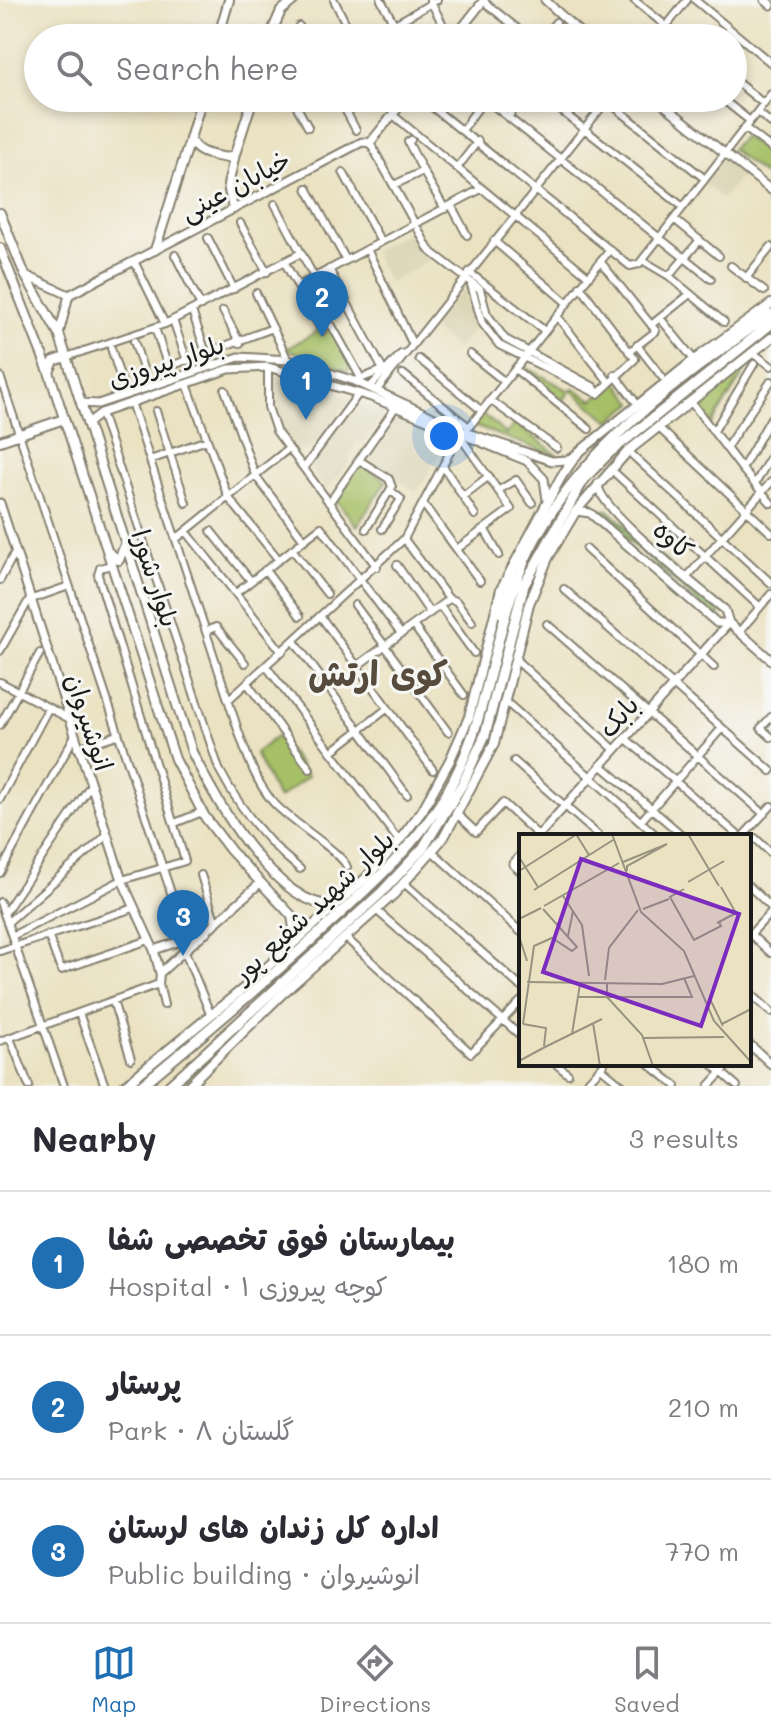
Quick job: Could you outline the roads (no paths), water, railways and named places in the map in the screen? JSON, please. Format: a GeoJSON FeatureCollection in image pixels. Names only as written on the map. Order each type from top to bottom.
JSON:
{"type":"FeatureCollection","features":[{"type":"Feature","properties":{"kind":"main road"},"geometry":{"type":"LineString","coordinates":[[222,24],[229,0]]}},
{"type":"Feature","properties":{"kind":"main road"},"geometry":{"type":"LineString","coordinates":[[275,24],[281,11],[294,0]]}},
{"type":"Feature","properties":{"kind":"main road"},"geometry":{"type":"LineString","coordinates":[[155,250],[198,112]]}},
{"type":"Feature","properties":{"kind":"main road"},"geometry":{"type":"LineString","coordinates":[[233,209],[228,185],[248,112]]}},
{"type":"Feature","properties":{"kind":"main road"},"geometry":{"type":"LineString","coordinates":[[190,139],[196,150],[227,158],[235,154]]}},
{"type":"Feature","properties":{"kind":"main road","name":"بلوار شورا"},"geometry":{"type":"LineString","coordinates":[[0,213],[25,275],[59,334],[192,752],[221,807],[244,839],[296,893],[319,905],[336,906]]}},
{"type":"Feature","properties":{"kind":"main road","name":"بلوار شورا"},"geometry":{"type":"LineString","coordinates":[[1,253],[49,372],[175,759],[202,812],[260,883],[283,904],[296,927],[296,940]]}},
{"type":"Feature","properties":{"kind":"main road"},"geometry":{"type":"LineString","coordinates":[[124,1086],[211,1016],[336,906],[399,841],[441,779],[469,717],[501,589],[528,536],[578,453],[694,360],[771,304]]}},
{"type":"Feature","properties":{"kind":"main road","name":"بلوار شهید شفیع پور"},"geometry":{"type":"LineString","coordinates":[[141,1086],[272,976],[374,884],[415,841],[436,810],[475,734],[489,688],[498,636],[517,577],[562,495],[591,458],[714,355],[771,314]]}},
{"type":"Feature","properties":{"kind":"main road","name":"بلوار شهید شفیع پور"},"geometry":{"type":"LineString","coordinates":[[169,1086],[382,892],[437,827],[485,735],[524,585],[584,479],[609,453],[771,324]]}},
{"type":"Feature","properties":{"kind":"main road"},"geometry":{"type":"LineString","coordinates":[[628,451],[771,338]]}},
{"type":"Feature","properties":{"kind":"main road"},"geometry":{"type":"LineString","coordinates":[[733,341],[731,350],[740,351]]}},
{"type":"Feature","properties":{"kind":"main road"},"geometry":{"type":"LineString","coordinates":[[714,355],[721,358],[721,366]]}},
{"type":"Feature","properties":{"kind":"main road"},"geometry":{"type":"LineString","coordinates":[[49,372],[54,361],[66,357]]}},
{"type":"Feature","properties":{"kind":"main road"},"geometry":{"type":"LineString","coordinates":[[596,440],[655,404]]}},
{"type":"Feature","properties":{"kind":"main road"},"geometry":{"type":"LineString","coordinates":[[524,585],[599,482],[670,406]]}},
{"type":"Feature","properties":{"kind":"main road"},"geometry":{"type":"LineString","coordinates":[[0,441],[64,419]]}},
{"type":"Feature","properties":{"kind":"main road"},"geometry":{"type":"LineString","coordinates":[[188,1086],[266,1009],[404,883],[432,851],[457,814],[494,744],[529,604],[565,528]]}},
{"type":"Feature","properties":{"kind":"main road"},"geometry":{"type":"LineString","coordinates":[[498,636],[507,591],[528,536]]}},
{"type":"Feature","properties":{"kind":"main road"},"geometry":{"type":"LineString","coordinates":[[105,548],[113,559],[119,560],[124,545]]}},
{"type":"Feature","properties":{"kind":"main road"},"geometry":{"type":"LineString","coordinates":[[117,585],[123,571],[134,577]]}},
{"type":"Feature","properties":{"kind":"main road"},"geometry":{"type":"LineString","coordinates":[[382,860],[395,854],[436,810]]}},
{"type":"Feature","properties":{"kind":"main road"},"geometry":{"type":"LineString","coordinates":[[283,904],[293,903],[296,893]]}},
{"type":"Feature","properties":{"kind":"main road"},"geometry":{"type":"LineString","coordinates":[[235,1026],[266,1009]]}},
{"type":"Feature","properties":{"kind":"street"},"geometry":{"type":"LineString","coordinates":[[334,0],[346,24]]}},
{"type":"Feature","properties":{"kind":"street"},"geometry":{"type":"LineString","coordinates":[[381,0],[394,24],[433,1],[443,24]]}},
{"type":"Feature","properties":{"kind":"street"},"geometry":{"type":"LineString","coordinates":[[545,0],[571,24]]}},
{"type":"Feature","properties":{"kind":"street"},"geometry":{"type":"LineString","coordinates":[[634,0],[664,24]]}},
{"type":"Feature","properties":{"kind":"street"},"geometry":{"type":"LineString","coordinates":[[668,24],[687,0]]}},
{"type":"Feature","properties":{"kind":"street"},"geometry":{"type":"LineString","coordinates":[[695,0],[724,24]]}},
{"type":"Feature","properties":{"kind":"street"},"geometry":{"type":"LineString","coordinates":[[765,0],[771,5]]}},
{"type":"Feature","properties":{"kind":"street"},"geometry":{"type":"LineString","coordinates":[[465,24],[484,1],[512,24]]}},
{"type":"Feature","properties":{"kind":"street"},"geometry":{"type":"LineString","coordinates":[[747,43],[771,63]]}},
{"type":"Feature","properties":{"kind":"street"},"geometry":{"type":"LineString","coordinates":[[747,90],[764,104]]}},
{"type":"Feature","properties":{"kind":"street"},"geometry":{"type":"LineString","coordinates":[[440,112],[630,266],[642,260],[771,95]]}},
{"type":"Feature","properties":{"kind":"street"},"geometry":{"type":"LineString","coordinates":[[300,112],[308,127]]}},
{"type":"Feature","properties":{"kind":"street"},"geometry":{"type":"LineString","coordinates":[[346,112],[356,130]]}},
{"type":"Feature","properties":{"kind":"street"},"geometry":{"type":"LineString","coordinates":[[395,112],[481,189],[588,276]]}},
{"type":"Feature","properties":{"kind":"street","name":"خیابان عینی"},"geometry":{"type":"LineString","coordinates":[[69,295],[362,142],[370,143],[395,112]]}},
{"type":"Feature","properties":{"kind":"street"},"geometry":{"type":"LineString","coordinates":[[463,129],[475,112]]}},
{"type":"Feature","properties":{"kind":"street"},"geometry":{"type":"LineString","coordinates":[[502,112],[711,279]]}},
{"type":"Feature","properties":{"kind":"street"},"geometry":{"type":"LineString","coordinates":[[508,117],[512,112]]}},
{"type":"Feature","properties":{"kind":"street"},"geometry":{"type":"LineString","coordinates":[[563,112],[683,207]]}},
{"type":"Feature","properties":{"kind":"street"},"geometry":{"type":"LineString","coordinates":[[373,391],[596,112]]}},
{"type":"Feature","properties":{"kind":"street"},"geometry":{"type":"LineString","coordinates":[[622,112],[705,179]]}},
{"type":"Feature","properties":{"kind":"street"},"geometry":{"type":"LineString","coordinates":[[672,112],[771,190]]}},
{"type":"Feature","properties":{"kind":"street"},"geometry":{"type":"LineString","coordinates":[[739,112],[750,121]]}},
{"type":"Feature","properties":{"kind":"street"},"geometry":{"type":"LineString","coordinates":[[757,112],[771,123]]}},
{"type":"Feature","properties":{"kind":"street"},"geometry":{"type":"LineString","coordinates":[[745,128],[771,148]]}},
{"type":"Feature","properties":{"kind":"street"},"geometry":{"type":"LineString","coordinates":[[411,140],[408,142],[423,171],[467,235]]}},
{"type":"Feature","properties":{"kind":"street"},"geometry":{"type":"LineString","coordinates":[[457,168],[478,141]]}},
{"type":"Feature","properties":{"kind":"street"},"geometry":{"type":"LineString","coordinates":[[370,143],[429,250],[545,331]]}},
{"type":"Feature","properties":{"kind":"street"},"geometry":{"type":"LineString","coordinates":[[394,185],[423,171]]}},
{"type":"Feature","properties":{"kind":"street"},"geometry":{"type":"LineString","coordinates":[[343,172],[381,242]]}},
{"type":"Feature","properties":{"kind":"street"},"geometry":{"type":"LineString","coordinates":[[307,188],[346,260]]}},
{"type":"Feature","properties":{"kind":"street"},"geometry":{"type":"LineString","coordinates":[[298,286],[416,227],[481,189]]}},
{"type":"Feature","properties":{"kind":"street"},"geometry":{"type":"LineString","coordinates":[[275,204],[314,277]]}},
{"type":"Feature","properties":{"kind":"street"},"geometry":{"type":"LineString","coordinates":[[674,219],[719,256]]}},
{"type":"Feature","properties":{"kind":"street"},"geometry":{"type":"LineString","coordinates":[[240,223],[267,272]]}},
{"type":"Feature","properties":{"kind":"street"},"geometry":{"type":"LineString","coordinates":[[208,238],[234,289]]}},
{"type":"Feature","properties":{"kind":"street"},"geometry":{"type":"LineString","coordinates":[[669,276],[700,240]]}},
{"type":"Feature","properties":{"kind":"street"},"geometry":{"type":"LineString","coordinates":[[494,241],[567,303]]}},
{"type":"Feature","properties":{"kind":"street"},"geometry":{"type":"LineString","coordinates":[[746,278],[771,247]]}},
{"type":"Feature","properties":{"kind":"street"},"geometry":{"type":"LineString","coordinates":[[367,249],[409,346]]}},
{"type":"Feature","properties":{"kind":"street"},"geometry":{"type":"LineString","coordinates":[[228,700],[361,582],[404,539],[464,431],[609,251]]}},
{"type":"Feature","properties":{"kind":"street"},"geometry":{"type":"LineString","coordinates":[[66,357],[165,324],[301,253]]}},
{"type":"Feature","properties":{"kind":"street"},"geometry":{"type":"LineString","coordinates":[[175,255],[201,306]]}},
{"type":"Feature","properties":{"kind":"street"},"geometry":{"type":"LineString","coordinates":[[642,260],[669,276],[724,322]]}},
{"type":"Feature","properties":{"kind":"street"},"geometry":{"type":"LineString","coordinates":[[134,261],[165,324]]}},
{"type":"Feature","properties":{"kind":"street"},"geometry":{"type":"LineString","coordinates":[[600,261],[654,328]]}},
{"type":"Feature","properties":{"kind":"street"},"geometry":{"type":"LineString","coordinates":[[285,263],[322,331]]}},
{"type":"Feature","properties":{"kind":"street"},"geometry":{"type":"LineString","coordinates":[[731,266],[764,291]]}},
{"type":"Feature","properties":{"kind":"street"},"geometry":{"type":"LineString","coordinates":[[329,269],[383,370]]}},
{"type":"Feature","properties":{"kind":"street"},"geometry":{"type":"LineString","coordinates":[[25,275],[69,295],[59,334]]}},
{"type":"Feature","properties":{"kind":"street"},"geometry":{"type":"LineString","coordinates":[[467,275],[482,323],[499,345],[594,387],[598,394],[608,381],[635,359],[580,286]]}},
{"type":"Feature","properties":{"kind":"street"},"geometry":{"type":"LineString","coordinates":[[471,285],[482,287]]}},
{"type":"Feature","properties":{"kind":"street"},"geometry":{"type":"LineString","coordinates":[[482,287],[490,320],[505,339],[525,356]]}},
{"type":"Feature","properties":{"kind":"street"},"geometry":{"type":"LineString","coordinates":[[256,293],[288,360]]}},
{"type":"Feature","properties":{"kind":"street"},"geometry":{"type":"LineString","coordinates":[[629,352],[660,318],[690,294]]}},
{"type":"Feature","properties":{"kind":"street"},"geometry":{"type":"LineString","coordinates":[[192,311],[206,353]]}},
{"type":"Feature","properties":{"kind":"street"},"geometry":{"type":"LineString","coordinates":[[223,311],[240,343]]}},
{"type":"Feature","properties":{"kind":"street"},"geometry":{"type":"LineString","coordinates":[[557,316],[608,381]]}},
{"type":"Feature","properties":{"kind":"street"},"geometry":{"type":"LineString","coordinates":[[660,318],[691,356]]}},
{"type":"Feature","properties":{"kind":"street"},"geometry":{"type":"LineString","coordinates":[[173,320],[187,361]]}},
{"type":"Feature","properties":{"kind":"street"},"geometry":{"type":"LineString","coordinates":[[482,323],[490,320]]}},
{"type":"Feature","properties":{"kind":"street"},"geometry":{"type":"LineString","coordinates":[[332,326],[358,380],[383,370],[409,346]]}},
{"type":"Feature","properties":{"kind":"street"},"geometry":{"type":"LineString","coordinates":[[155,328],[168,367],[240,343],[273,328]]}},
{"type":"Feature","properties":{"kind":"street"},"geometry":{"type":"LineString","coordinates":[[134,341],[149,387]]}},
{"type":"Feature","properties":{"kind":"street"},"geometry":{"type":"LineString","coordinates":[[637,345],[662,377]]}},
{"type":"Feature","properties":{"kind":"street"},"geometry":{"type":"LineString","coordinates":[[111,348],[228,700],[265,791],[289,820],[339,853],[347,867]]}},
{"type":"Feature","properties":{"kind":"street"},"geometry":{"type":"LineString","coordinates":[[753,353],[771,366]]}},
{"type":"Feature","properties":{"kind":"street"},"geometry":{"type":"LineString","coordinates":[[470,354],[505,382]]}},
{"type":"Feature","properties":{"kind":"street","name":"بلوار پیروزی"},"geometry":{"type":"LineString","coordinates":[[129,398],[149,387],[239,357],[288,360],[358,380],[395,408],[546,459],[561,461],[578,453]]}},
{"type":"Feature","properties":{"kind":"street"},"geometry":{"type":"LineString","coordinates":[[419,359],[482,411]]}},
{"type":"Feature","properties":{"kind":"street"},"geometry":{"type":"LineString","coordinates":[[714,431],[754,364]]}},
{"type":"Feature","properties":{"kind":"street"},"geometry":{"type":"LineString","coordinates":[[268,367],[270,414],[288,449],[377,567]]}},
{"type":"Feature","properties":{"kind":"street","name":"بلوار پیروزی"},"geometry":{"type":"LineString","coordinates":[[81,403],[99,408],[229,369],[268,367],[359,393],[373,391],[527,461],[538,473]]}},
{"type":"Feature","properties":{"kind":"street"},"geometry":{"type":"LineString","coordinates":[[515,369],[589,429]]}},
{"type":"Feature","properties":{"kind":"street"},"geometry":{"type":"LineString","coordinates":[[373,391],[383,370]]}},
{"type":"Feature","properties":{"kind":"street"},"geometry":{"type":"LineString","coordinates":[[403,374],[464,431],[511,509],[457,549]]}},
{"type":"Feature","properties":{"kind":"street"},"geometry":{"type":"LineString","coordinates":[[615,375],[634,400]]}},
{"type":"Feature","properties":{"kind":"street"},"geometry":{"type":"LineString","coordinates":[[0,376],[160,868],[184,932]]}},
{"type":"Feature","properties":{"kind":"street"},"geometry":{"type":"LineString","coordinates":[[726,448],[771,381]]}},
{"type":"Feature","properties":{"kind":"street"},"geometry":{"type":"LineString","coordinates":[[187,384],[228,497],[279,560]]}},
{"type":"Feature","properties":{"kind":"street"},"geometry":{"type":"LineString","coordinates":[[225,390],[255,475],[304,540]]}},
{"type":"Feature","properties":{"kind":"street"},"geometry":{"type":"LineString","coordinates":[[304,468],[359,393]]}},
{"type":"Feature","properties":{"kind":"street"},"geometry":{"type":"LineString","coordinates":[[417,409],[426,393]]}},
{"type":"Feature","properties":{"kind":"street"},"geometry":{"type":"LineString","coordinates":[[490,400],[557,448]]}},
{"type":"Feature","properties":{"kind":"street"},"geometry":{"type":"LineString","coordinates":[[691,402],[771,503]]}},
{"type":"Feature","properties":{"kind":"street"},"geometry":{"type":"LineString","coordinates":[[99,408],[219,769],[237,802],[268,842],[300,869]]}},
{"type":"Feature","properties":{"kind":"street","name":"بلوار پیروزی"},"geometry":{"type":"LineString","coordinates":[[87,424],[99,408]]}},
{"type":"Feature","properties":{"kind":"street"},"geometry":{"type":"LineString","coordinates":[[329,503],[395,408]]}},
{"type":"Feature","properties":{"kind":"street"},"geometry":{"type":"LineString","coordinates":[[156,411],[186,503]]}},
{"type":"Feature","properties":{"kind":"street"},"geometry":{"type":"LineString","coordinates":[[742,469],[771,418]]}},
{"type":"Feature","properties":{"kind":"street"},"geometry":{"type":"LineString","coordinates":[[658,427],[771,533]]}},
{"type":"Feature","properties":{"kind":"street"},"geometry":{"type":"LineString","coordinates":[[150,460],[207,440]]}},
{"type":"Feature","properties":{"kind":"street"},"geometry":{"type":"LineString","coordinates":[[176,539],[288,449]]}},
{"type":"Feature","properties":{"kind":"street"},"geometry":{"type":"LineString","coordinates":[[628,451],[771,583]]}},
{"type":"Feature","properties":{"kind":"street"},"geometry":{"type":"LineString","coordinates":[[755,484],[771,456]]}},
{"type":"Feature","properties":{"kind":"street"},"geometry":{"type":"LineString","coordinates":[[546,459],[546,469],[538,473],[548,491],[547,504]]}},
{"type":"Feature","properties":{"kind":"street"},"geometry":{"type":"LineString","coordinates":[[359,460],[389,479],[390,490],[366,529]]}},
{"type":"Feature","properties":{"kind":"street"},"geometry":{"type":"LineString","coordinates":[[443,466],[475,515]]}},
{"type":"Feature","properties":{"kind":"street"},"geometry":{"type":"LineString","coordinates":[[616,474],[760,607]]}},
{"type":"Feature","properties":{"kind":"street"},"geometry":{"type":"LineString","coordinates":[[463,496],[489,476]]}},
{"type":"Feature","properties":{"kind":"street"},"geometry":{"type":"LineString","coordinates":[[499,490],[516,480],[532,503]]}},
{"type":"Feature","properties":{"kind":"street","name":"کاوه"},"geometry":{"type":"LineString","coordinates":[[599,482],[599,491],[613,511],[725,610],[729,623]]}},
{"type":"Feature","properties":{"kind":"street"},"geometry":{"type":"LineString","coordinates":[[687,577],[771,482]]}},
{"type":"Feature","properties":{"kind":"street"},"geometry":{"type":"LineString","coordinates":[[382,529],[401,499],[390,490]]}},
{"type":"Feature","properties":{"kind":"street","name":"انوشیروان"},"geometry":{"type":"LineString","coordinates":[[0,503],[77,748],[122,880],[154,950],[160,973]]}},
{"type":"Feature","properties":{"kind":"street"},"geometry":{"type":"LineString","coordinates":[[424,505],[480,581]]}},
{"type":"Feature","properties":{"kind":"street"},"geometry":{"type":"LineString","coordinates":[[599,523],[596,517],[599,510],[606,508],[613,511]]}},
{"type":"Feature","properties":{"kind":"street","name":"کاوه"},"geometry":{"type":"LineString","coordinates":[[576,511],[586,510],[717,623],[729,623],[771,660]]}},
{"type":"Feature","properties":{"kind":"street"},"geometry":{"type":"LineString","coordinates":[[236,593],[321,527],[401,634]]}},
{"type":"Feature","properties":{"kind":"street"},"geometry":{"type":"LineString","coordinates":[[485,530],[499,555]]}},
{"type":"Feature","properties":{"kind":"street"},"geometry":{"type":"LineString","coordinates":[[186,531],[282,652]]}},
{"type":"Feature","properties":{"kind":"street"},"geometry":{"type":"LineString","coordinates":[[211,531],[251,581]]}},
{"type":"Feature","properties":{"kind":"street"},"geometry":{"type":"LineString","coordinates":[[404,539],[449,599],[456,601],[472,622]]}},
{"type":"Feature","properties":{"kind":"street"},"geometry":{"type":"LineString","coordinates":[[292,549],[327,594]]}},
{"type":"Feature","properties":{"kind":"street"},"geometry":{"type":"LineString","coordinates":[[586,549],[714,667]]}},
{"type":"Feature","properties":{"kind":"street"},"geometry":{"type":"LineString","coordinates":[[0,580],[14,554]]}},
{"type":"Feature","properties":{"kind":"street"},"geometry":{"type":"LineString","coordinates":[[12,936],[122,880],[185,861],[98,575],[100,568],[111,565]]}},
{"type":"Feature","properties":{"kind":"street"},"geometry":{"type":"LineString","coordinates":[[397,565],[430,613]]}},
{"type":"Feature","properties":{"kind":"street"},"geometry":{"type":"LineString","coordinates":[[265,570],[300,616]]}},
{"type":"Feature","properties":{"kind":"street"},"geometry":{"type":"LineString","coordinates":[[0,651],[29,600],[69,586]]}},
{"type":"Feature","properties":{"kind":"street"},"geometry":{"type":"LineString","coordinates":[[564,589],[771,771]]}},
{"type":"Feature","properties":{"kind":"street"},"geometry":{"type":"LineString","coordinates":[[740,631],[770,597]]}},
{"type":"Feature","properties":{"kind":"street"},"geometry":{"type":"LineString","coordinates":[[357,666],[449,599]]}},
{"type":"Feature","properties":{"kind":"street"},"geometry":{"type":"LineString","coordinates":[[355,605],[448,732]]}},
{"type":"Feature","properties":{"kind":"street"},"geometry":{"type":"LineString","coordinates":[[440,606],[474,653]]}},
{"type":"Feature","properties":{"kind":"street"},"geometry":{"type":"LineString","coordinates":[[321,617],[433,770]]}},
{"type":"Feature","properties":{"kind":"street","name":"بابک"},"geometry":{"type":"LineString","coordinates":[[541,834],[729,623]]}},
{"type":"Feature","properties":{"kind":"street"},"geometry":{"type":"LineString","coordinates":[[547,624],[764,814]]}},
{"type":"Feature","properties":{"kind":"street"},"geometry":{"type":"LineString","coordinates":[[413,625],[464,695]]}},
{"type":"Feature","properties":{"kind":"street"},"geometry":{"type":"LineString","coordinates":[[206,631],[216,627],[245,663]]}},
{"type":"Feature","properties":{"kind":"street"},"geometry":{"type":"LineString","coordinates":[[294,641],[407,795]]}},
{"type":"Feature","properties":{"kind":"street"},"geometry":{"type":"LineString","coordinates":[[0,725],[40,653]]}},
{"type":"Feature","properties":{"kind":"street"},"geometry":{"type":"LineString","coordinates":[[515,659],[615,750]]}},
{"type":"Feature","properties":{"kind":"street"},"geometry":{"type":"LineString","coordinates":[[266,666],[399,841]]}},
{"type":"Feature","properties":{"kind":"street"},"geometry":{"type":"LineString","coordinates":[[0,682],[68,718]]}},
{"type":"Feature","properties":{"kind":"street"},"geometry":{"type":"LineString","coordinates":[[247,683],[310,769]]}},
{"type":"Feature","properties":{"kind":"street"},"geometry":{"type":"LineString","coordinates":[[175,704],[194,699]]}},
{"type":"Feature","properties":{"kind":"street"},"geometry":{"type":"LineString","coordinates":[[505,701],[656,834]]}},
{"type":"Feature","properties":{"kind":"street"},"geometry":{"type":"LineString","coordinates":[[331,752],[388,708]]}},
{"type":"Feature","properties":{"kind":"street"},"geometry":{"type":"LineString","coordinates":[[0,799],[48,709]]}},
{"type":"Feature","properties":{"kind":"street"},"geometry":{"type":"LineString","coordinates":[[771,717],[761,728],[771,737]]}},
{"type":"Feature","properties":{"kind":"street"},"geometry":{"type":"LineString","coordinates":[[641,821],[722,728]]}},
{"type":"Feature","properties":{"kind":"street"},"geometry":{"type":"LineString","coordinates":[[77,748],[117,735]]}},
{"type":"Feature","properties":{"kind":"street"},"geometry":{"type":"LineString","coordinates":[[0,873],[74,737]]}},
{"type":"Feature","properties":{"kind":"street"},"geometry":{"type":"LineString","coordinates":[[625,738],[739,834]]}},
{"type":"Feature","properties":{"kind":"street"},"geometry":{"type":"LineString","coordinates":[[514,761],[597,834]]}},
{"type":"Feature","properties":{"kind":"street"},"geometry":{"type":"LineString","coordinates":[[601,765],[681,834]]}},
{"type":"Feature","properties":{"kind":"street"},"geometry":{"type":"LineString","coordinates":[[4,914],[90,786]]}},
{"type":"Feature","properties":{"kind":"street"},"geometry":{"type":"LineString","coordinates":[[457,814],[476,832],[503,803],[537,834]]}},
{"type":"Feature","properties":{"kind":"street"},"geometry":{"type":"LineString","coordinates":[[743,834],[771,806]]}},
{"type":"Feature","properties":{"kind":"street"},"geometry":{"type":"LineString","coordinates":[[175,823],[202,812]]}},
{"type":"Feature","properties":{"kind":"street"},"geometry":{"type":"LineString","coordinates":[[660,834],[669,824]]}},
{"type":"Feature","properties":{"kind":"street"},"geometry":{"type":"LineString","coordinates":[[7,923],[107,835]]}},
{"type":"Feature","properties":{"kind":"street"},"geometry":{"type":"LineString","coordinates":[[755,838],[771,853]]}},
{"type":"Feature","properties":{"kind":"street"},"geometry":{"type":"LineString","coordinates":[[432,851],[519,930]]}},
{"type":"Feature","properties":{"kind":"street"},"geometry":{"type":"LineString","coordinates":[[201,875],[216,924]]}},
{"type":"Feature","properties":{"kind":"street"},"geometry":{"type":"LineString","coordinates":[[164,1005],[160,973],[260,883]]}},
{"type":"Feature","properties":{"kind":"street"},"geometry":{"type":"LineString","coordinates":[[404,883],[519,985]]}},
{"type":"Feature","properties":{"kind":"street"},"geometry":{"type":"LineString","coordinates":[[751,888],[771,910],[751,933]]}},
{"type":"Feature","properties":{"kind":"street"},"geometry":{"type":"LineString","coordinates":[[0,902],[64,1086]]}},
{"type":"Feature","properties":{"kind":"street"},"geometry":{"type":"LineString","coordinates":[[0,951],[134,908]]}},
{"type":"Feature","properties":{"kind":"street"},"geometry":{"type":"LineString","coordinates":[[376,910],[519,1034]]}},
{"type":"Feature","properties":{"kind":"street"},"geometry":{"type":"LineString","coordinates":[[154,950],[209,931]]}},
{"type":"Feature","properties":{"kind":"street"},"geometry":{"type":"LineString","coordinates":[[48,935],[61,970],[149,940]]}},
{"type":"Feature","properties":{"kind":"street"},"geometry":{"type":"LineString","coordinates":[[751,937],[771,953]]}},
{"type":"Feature","properties":{"kind":"street"},"geometry":{"type":"LineString","coordinates":[[346,938],[471,1053],[519,1003]]}},
{"type":"Feature","properties":{"kind":"street"},"geometry":{"type":"LineString","coordinates":[[185,952],[211,1016]]}},
{"type":"Feature","properties":{"kind":"street"},"geometry":{"type":"LineString","coordinates":[[0,1041],[159,984]]}},
{"type":"Feature","properties":{"kind":"street"},"geometry":{"type":"LineString","coordinates":[[751,994],[771,1012]]}},
{"type":"Feature","properties":{"kind":"street"},"geometry":{"type":"LineString","coordinates":[[113,1001],[131,1059]]}},
{"type":"Feature","properties":{"kind":"street"},"geometry":{"type":"LineString","coordinates":[[79,1013],[105,1086]]}},
{"type":"Feature","properties":{"kind":"street"},"geometry":{"type":"LineString","coordinates":[[10,1038],[29,1086]]}},
{"type":"Feature","properties":{"kind":"street"},"geometry":{"type":"LineString","coordinates":[[751,1046],[771,1064]]}},
{"type":"Feature","properties":{"kind":"street"},"geometry":{"type":"LineString","coordinates":[[558,1066],[568,1074]]}},
{"type":"Feature","properties":{"kind":"street"},"geometry":{"type":"LineString","coordinates":[[584,1086],[602,1066],[623,1086]]}},
{"type":"Feature","properties":{"kind":"street"},"geometry":{"type":"LineString","coordinates":[[651,1066],[676,1086]]}},
{"type":"Feature","properties":{"kind":"street"},"geometry":{"type":"LineString","coordinates":[[714,1066],[737,1086]]}},
{"type":"Feature","properties":{"kind":"street"},"geometry":{"type":"LineString","coordinates":[[709,1086],[727,1066]]}},
{"type":"Feature","properties":{"kind":"place","name":"پرستار"},"geometry":{"type":"Point","coordinates":[322,337]}},
{"type":"Feature","properties":{"kind":"place","name":"بیمارستان فوق تخصصی شفا"},"geometry":{"type":"Point","coordinates":[306,420]}},
{"type":"Feature","properties":{"kind":"place","name":"اداره کل زندان های لرستان"},"geometry":{"type":"Point","coordinates":[183,956]}},
{"type":"Feature","properties":{"kind":"district","name":"کوی ارتش"},"geometry":{"type":"Point","coordinates":[378,672]}}]}
